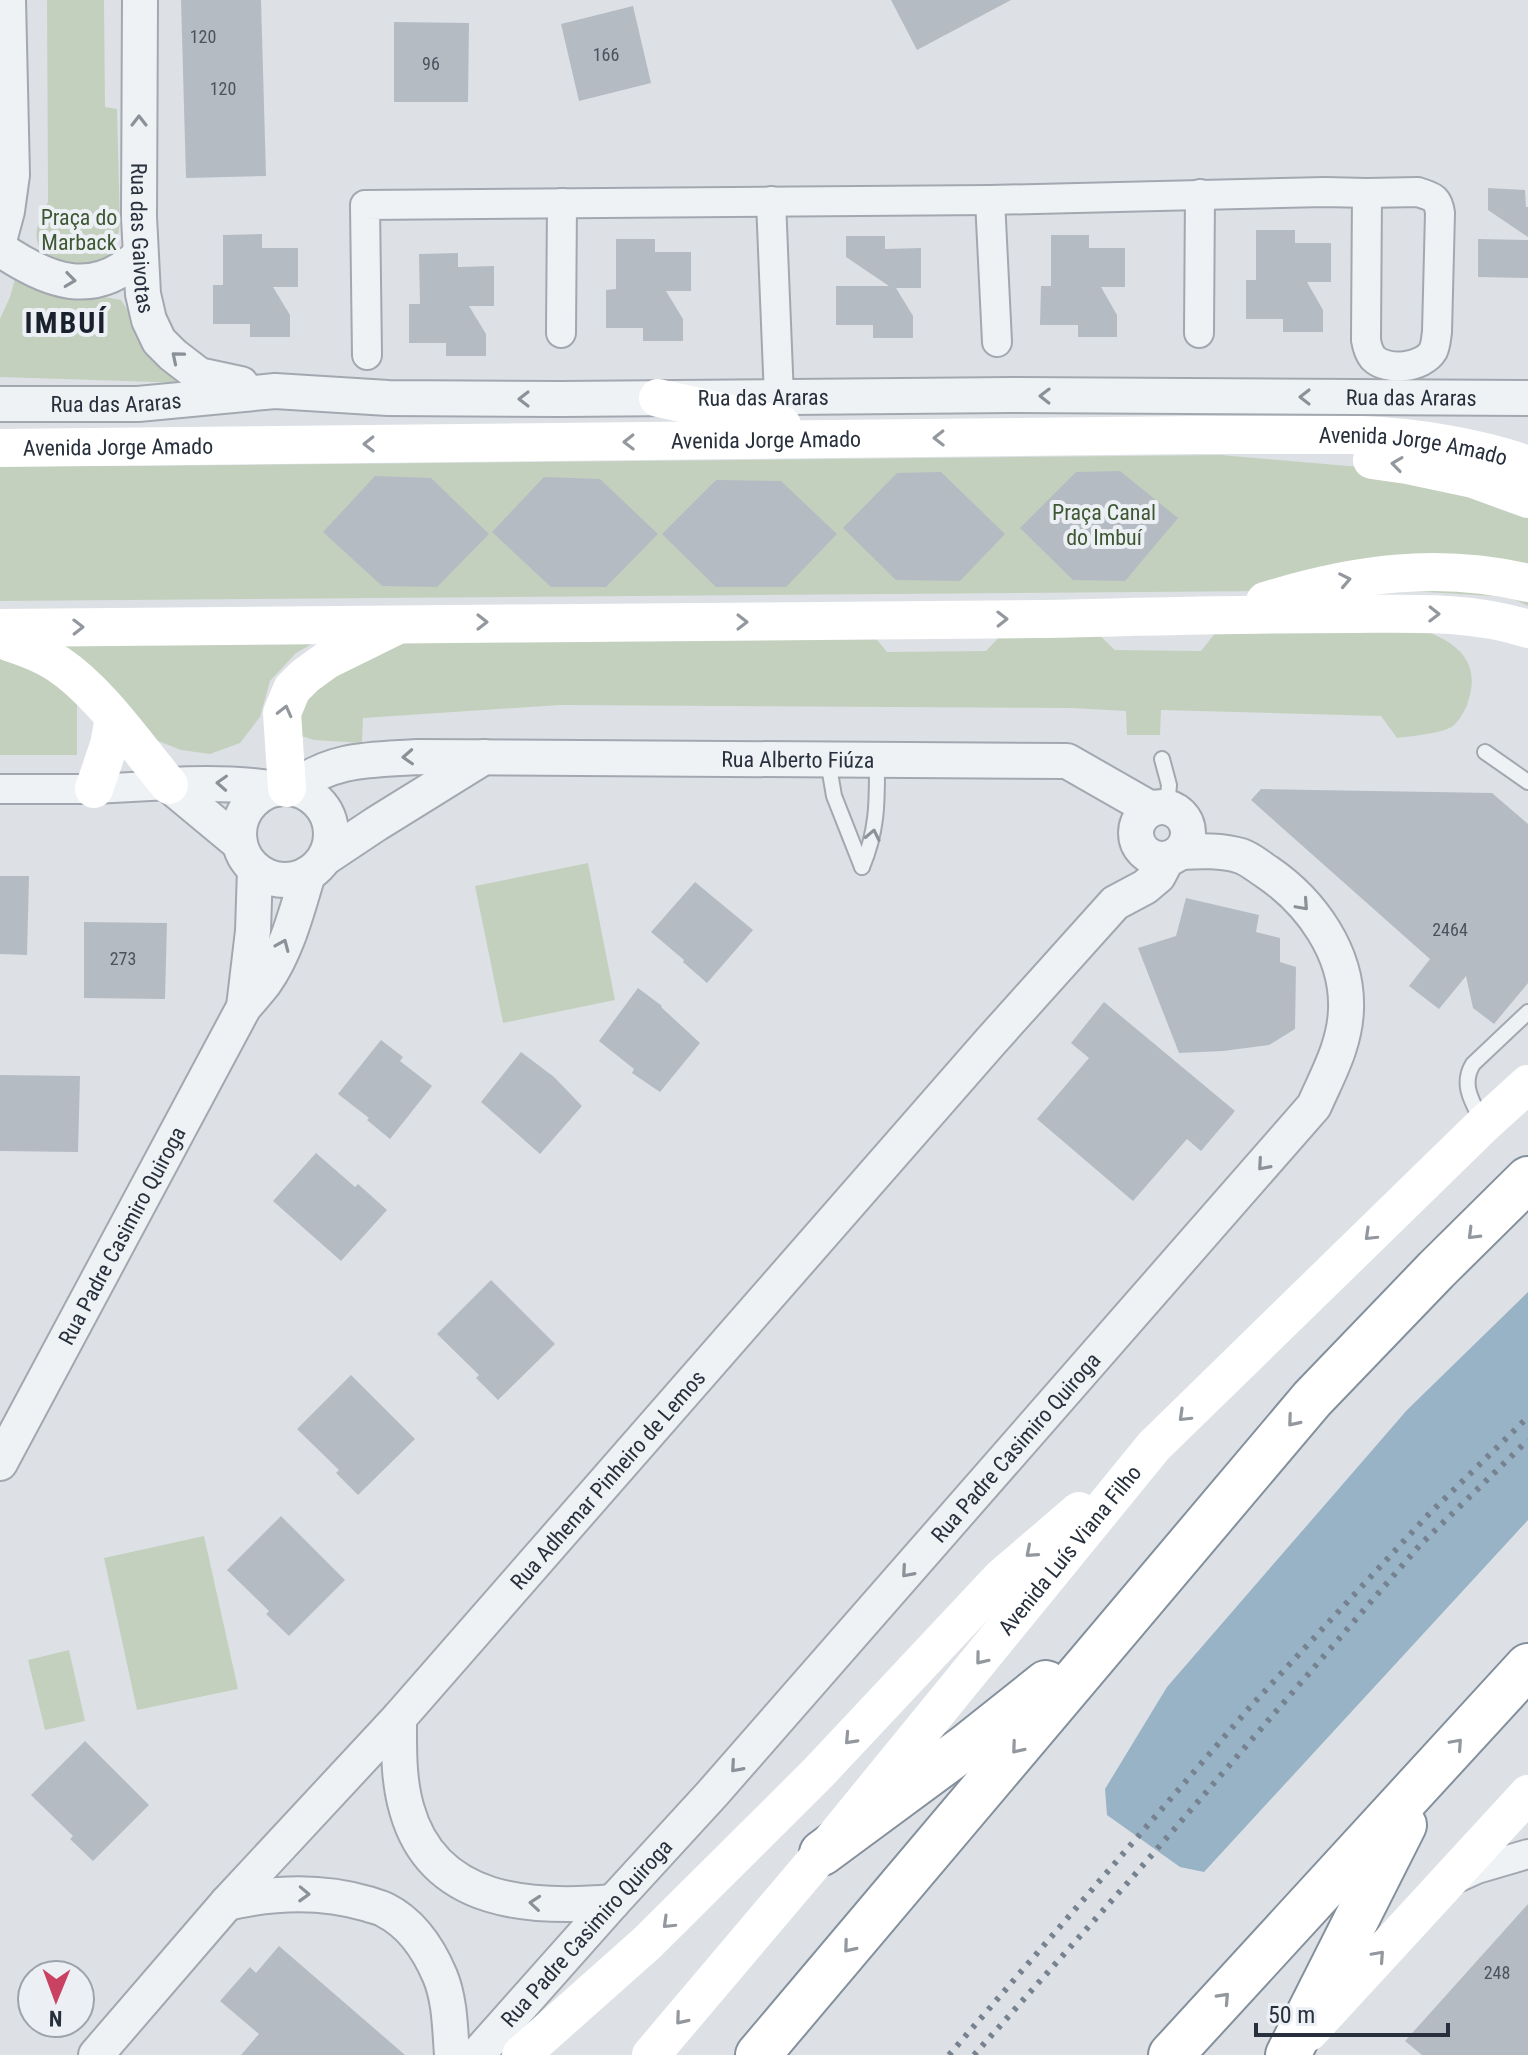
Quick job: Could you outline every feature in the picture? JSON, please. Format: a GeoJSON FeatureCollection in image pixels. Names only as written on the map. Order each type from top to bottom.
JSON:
{"type":"FeatureCollection","features":[{"type":"Feature","properties":{"kind":"highway"},"geometry":{"type":"LineString","coordinates":[[758,2055],[1312,1399],[1528,1179]]}},
{"type":"Feature","properties":{"kind":"highway"},"geometry":{"type":"LineString","coordinates":[[822,1853],[967,1746],[1123,1621]]}},
{"type":"Feature","properties":{"kind":"highway"},"geometry":{"type":"LineString","coordinates":[[1171,2055],[1528,1666]]}},
{"type":"Feature","properties":{"kind":"highway"},"geometry":{"type":"LineString","coordinates":[[1288,2055],[1427,1778]]}},
{"type":"Feature","properties":{"kind":"main road"},"geometry":{"type":"LineString","coordinates":[[658,398],[847,439]]}},
{"type":"Feature","properties":{"kind":"main road"},"geometry":{"type":"LineString","coordinates":[[1196,435],[1407,465],[1473,479],[1528,499]]}},
{"type":"Feature","properties":{"kind":"main road","name":"Avenida Jorge Amado"},"geometry":{"type":"LineString","coordinates":[[0,448],[1385,435],[1458,447],[1528,465]]}},
{"type":"Feature","properties":{"kind":"main road"},"geometry":{"type":"LineString","coordinates":[[1216,616],[1343,580],[1390,573],[1426,571],[1486,575],[1528,583]]}},
{"type":"Feature","properties":{"kind":"main road"},"geometry":{"type":"LineString","coordinates":[[0,628],[1441,614],[1502,620],[1528,629]]}},
{"type":"Feature","properties":{"kind":"main road"},"geometry":{"type":"LineString","coordinates":[[285,788],[282,713],[292,689],[327,660],[404,623]]}},
{"type":"Feature","properties":{"kind":"main road"},"geometry":{"type":"LineString","coordinates":[[0,639],[31,650],[76,677],[169,785]]}},
{"type":"Feature","properties":{"kind":"main road"},"geometry":{"type":"LineString","coordinates":[[94,789],[109,745],[114,718]]}},
{"type":"Feature","properties":{"kind":"main road","name":"Avenida Luís Viana Filho"},"geometry":{"type":"LineString","coordinates":[[651,2055],[822,1853],[1154,1446],[1528,1084]]}},
{"type":"Feature","properties":{"kind":"main road"},"geometry":{"type":"LineString","coordinates":[[521,2055],[695,1897],[817,1774],[1001,1578],[1154,1446]]}},
{"type":"Feature","properties":{"kind":"main road"},"geometry":{"type":"LineString","coordinates":[[1288,2055],[1528,1794]]}},
{"type":"Feature","properties":{"kind":"street"},"geometry":{"type":"LineString","coordinates":[[0,237],[12,175],[6,128],[8,0]]}},
{"type":"Feature","properties":{"kind":"street","name":"Rua das Gaivotas"},"geometry":{"type":"LineString","coordinates":[[140,0],[140,255],[149,320],[159,341],[199,375],[275,391]]}},
{"type":"Feature","properties":{"kind":"street"},"geometry":{"type":"LineString","coordinates":[[367,355],[365,205],[990,200],[1418,192],[1439,203],[1440,213],[1437,332],[1434,349],[1414,364],[1383,364],[1374,359],[1368,350],[1367,193]]}},
{"type":"Feature","properties":{"kind":"street"},"geometry":{"type":"LineString","coordinates":[[1199,333],[1200,194]]}},
{"type":"Feature","properties":{"kind":"street"},"geometry":{"type":"LineString","coordinates":[[990,200],[997,342]]}},
{"type":"Feature","properties":{"kind":"street"},"geometry":{"type":"LineString","coordinates":[[771,201],[779,397]]}},
{"type":"Feature","properties":{"kind":"street"},"geometry":{"type":"LineString","coordinates":[[561,333],[562,203]]}},
{"type":"Feature","properties":{"kind":"street"},"geometry":{"type":"LineString","coordinates":[[0,249],[45,275],[81,282],[125,270],[140,255]]}},
{"type":"Feature","properties":{"kind":"street","name":"Rua das Araras"},"geometry":{"type":"LineString","coordinates":[[0,404],[138,404],[275,391],[388,398],[1011,395],[1526,397]]}},
{"type":"Feature","properties":{"kind":"street"},"geometry":{"type":"LineString","coordinates":[[169,785],[268,876],[281,880],[295,879],[388,816],[486,756]]}},
{"type":"Feature","properties":{"kind":"street","name":"Rua Alberto Fiúza"},"geometry":{"type":"LineString","coordinates":[[285,788],[318,772],[353,762],[417,757],[1067,761],[1104,783],[1157,834]]}},
{"type":"Feature","properties":{"kind":"street"},"geometry":{"type":"LineString","coordinates":[[0,789],[94,789],[211,782],[285,788],[316,799],[330,821],[330,846],[316,866]]}},
{"type":"Feature","properties":{"kind":"street"},"geometry":{"type":"LineString","coordinates":[[248,857],[239,829],[243,815],[262,794],[285,788]]}},
{"type":"Feature","properties":{"kind":"street","name":"Rua Padre Casimiro Quiroga"},"geometry":{"type":"LineString","coordinates":[[477,2055],[722,1782],[1314,1106],[1337,1060],[1346,1009],[1345,980],[1326,934],[1305,906],[1279,881],[1243,856],[1157,834]]}},
{"type":"Feature","properties":{"kind":"street","name":"Rua Adhemar Pinheiro de Lemos"},"geometry":{"type":"LineString","coordinates":[[96,2055],[227,1903],[399,1718],[1115,903],[1119,886],[1157,834]]}},
{"type":"Feature","properties":{"kind":"street","name":"Rua Padre Casimiro Quiroga"},"geometry":{"type":"LineString","coordinates":[[244,1007],[253,931],[248,857]]}},
{"type":"Feature","properties":{"kind":"street","name":"Rua Padre Casimiro Quiroga"},"geometry":{"type":"LineString","coordinates":[[0,1463],[244,1007],[266,980],[316,866]]}},
{"type":"Feature","properties":{"kind":"street"},"geometry":{"type":"LineString","coordinates":[[399,1718],[400,1776],[406,1808],[414,1831],[428,1854],[448,1873],[500,1898],[527,1903],[581,1905],[613,1902]]}},
{"type":"Feature","properties":{"kind":"street"},"geometry":{"type":"LineString","coordinates":[[1443,1884],[1477,1869],[1528,1854]]}},
{"type":"Feature","properties":{"kind":"street"},"geometry":{"type":"LineString","coordinates":[[227,1903],[286,1893],[320,1894],[385,1910],[410,1929],[428,1952],[441,1978],[452,2055]]}},
{"type":"Feature","properties":{"kind":"lane"},"geometry":{"type":"LineString","coordinates":[[1485,752],[1528,782]]}},
{"type":"Feature","properties":{"kind":"lane"},"geometry":{"type":"LineString","coordinates":[[827,759],[834,796],[862,867],[876,825],[877,760]]}},
{"type":"Feature","properties":{"kind":"lane"},"geometry":{"type":"LineString","coordinates":[[1157,834],[1169,785],[1162,759]]}},
{"type":"Feature","properties":{"kind":"lane"},"geometry":{"type":"LineString","coordinates":[[1484,1124],[1468,1093],[1468,1073],[1473,1064],[1528,1012]]}},
{"type":"Feature","properties":{"kind":"green space","name":"Praça do Marback"},"geometry":{"type":"Polygon","coordinates":[[[47,0],[104,0],[105,107],[117,109],[120,223],[116,250],[99,266],[49,263],[37,239],[38,226],[48,202],[47,0]]]}},
{"type":"Feature","properties":{"kind":"green space"},"geometry":{"type":"Polygon","coordinates":[[[16,275],[38,285],[121,300],[163,365],[188,383],[0,377],[0,319],[16,275]]]}},
{"type":"Feature","properties":{"kind":"green space","name":"Praça Canal do Imbuí"},"geometry":{"type":"Polygon","coordinates":[[[1221,455],[1360,467],[1528,510],[1528,606],[1509,597],[1393,590],[0,601],[0,466],[1221,455]]]}},
{"type":"Feature","properties":{"kind":"green space"},"geometry":{"type":"Polygon","coordinates":[[[1096,632],[1115,650],[1201,651],[1216,632],[1428,632],[1451,644],[1466,659],[1472,679],[1471,691],[1464,711],[1453,726],[1434,733],[1397,738],[1381,716],[1161,710],[1160,735],[1127,735],[1126,711],[1072,708],[560,705],[363,718],[362,743],[314,740],[301,736],[294,696],[375,643],[873,635],[887,652],[986,651],[1003,633],[1096,632]]]}},
{"type":"Feature","properties":{"kind":"green space"},"geometry":{"type":"Polygon","coordinates":[[[331,633],[296,653],[270,681],[260,717],[240,743],[210,754],[181,750],[158,741],[132,721],[62,646],[331,633]]]}},
{"type":"Feature","properties":{"kind":"green space"},"geometry":{"type":"Polygon","coordinates":[[[0,658],[43,670],[77,699],[77,755],[0,755],[0,658]]]}},
{"type":"Feature","properties":{"kind":"green space"},"geometry":{"type":"Polygon","coordinates":[[[588,863],[615,1000],[503,1023],[475,886],[588,863]]]}},
{"type":"Feature","properties":{"kind":"green space"},"geometry":{"type":"Polygon","coordinates":[[[204,1536],[238,1689],[137,1710],[104,1558],[204,1536]]]}},
{"type":"Feature","properties":{"kind":"green space"},"geometry":{"type":"Polygon","coordinates":[[[69,1650],[85,1721],[45,1730],[28,1660],[69,1650]]]}},
{"type":"Feature","properties":{"kind":"water"},"geometry":{"type":"Polygon","coordinates":[[[1528,1292],[1528,1520],[1204,1872],[1180,1867],[1107,1815],[1105,1789],[1167,1687],[1407,1410],[1528,1292]]]}},
{"type":"Feature","properties":{"kind":"building"},"geometry":{"type":"Polygon","coordinates":[[[181,0],[261,0],[266,176],[186,178],[181,0]]]}},
{"type":"Feature","properties":{"kind":"building"},"geometry":{"type":"Polygon","coordinates":[[[891,0],[1011,0],[917,50],[891,0]]]}},
{"type":"Feature","properties":{"kind":"building"},"geometry":{"type":"Polygon","coordinates":[[[633,6],[651,83],[579,101],[561,24],[633,6]]]}},
{"type":"Feature","properties":{"kind":"building"},"geometry":{"type":"Polygon","coordinates":[[[394,22],[469,23],[468,102],[394,102],[394,22]]]}},
{"type":"Feature","properties":{"kind":"building"},"geometry":{"type":"Polygon","coordinates":[[[1488,188],[1525,190],[1528,237],[1488,210],[1488,188]]]}},
{"type":"Feature","properties":{"kind":"building"},"geometry":{"type":"Polygon","coordinates":[[[1256,230],[1295,230],[1295,243],[1331,243],[1331,282],[1307,282],[1323,310],[1323,332],[1283,332],[1283,319],[1246,319],[1246,280],[1256,280],[1256,230]]]}},
{"type":"Feature","properties":{"kind":"building"},"geometry":{"type":"Polygon","coordinates":[[[262,234],[262,248],[298,248],[298,287],[273,287],[290,315],[290,337],[250,337],[250,324],[213,324],[213,285],[223,285],[223,235],[262,234]]]}},
{"type":"Feature","properties":{"kind":"building"},"geometry":{"type":"Polygon","coordinates":[[[1051,235],[1089,235],[1089,248],[1125,248],[1125,287],[1101,287],[1117,315],[1117,337],[1078,337],[1078,325],[1040,325],[1041,286],[1051,286],[1051,235]]]}},
{"type":"Feature","properties":{"kind":"building"},"geometry":{"type":"Polygon","coordinates":[[[846,236],[885,236],[885,249],[921,248],[921,288],[896,288],[913,316],[913,338],[873,338],[873,325],[836,325],[836,286],[889,286],[846,257],[846,236]]]}},
{"type":"Feature","properties":{"kind":"building"},"geometry":{"type":"Polygon","coordinates":[[[616,239],[655,239],[655,252],[691,252],[691,291],[666,291],[683,319],[683,341],[643,341],[643,328],[606,328],[606,290],[616,289],[616,239]]]}},
{"type":"Feature","properties":{"kind":"building"},"geometry":{"type":"Polygon","coordinates":[[[1478,239],[1528,240],[1528,278],[1478,277],[1478,239]]]}},
{"type":"Feature","properties":{"kind":"building"},"geometry":{"type":"Polygon","coordinates":[[[458,253],[458,267],[494,266],[494,306],[469,306],[486,334],[486,356],[446,356],[446,343],[409,343],[409,304],[420,304],[419,254],[458,253]]]}},
{"type":"Feature","properties":{"kind":"building"},"geometry":{"type":"Polygon","coordinates":[[[1120,471],[1178,518],[1125,581],[1073,580],[1020,528],[1076,472],[1120,471]]]}},
{"type":"Feature","properties":{"kind":"building"},"geometry":{"type":"Polygon","coordinates":[[[941,472],[1005,534],[960,581],[896,580],[843,528],[897,473],[941,472]]]}},
{"type":"Feature","properties":{"kind":"building"},"geometry":{"type":"Polygon","coordinates":[[[375,476],[431,478],[489,534],[437,587],[382,586],[323,532],[375,476]]]}},
{"type":"Feature","properties":{"kind":"building"},"geometry":{"type":"Polygon","coordinates":[[[544,477],[600,479],[658,534],[606,587],[551,587],[492,532],[544,477]]]}},
{"type":"Feature","properties":{"kind":"building"},"geometry":{"type":"Polygon","coordinates":[[[716,480],[781,481],[837,534],[786,587],[716,587],[662,534],[716,480]]]}},
{"type":"Feature","properties":{"kind":"building"},"geometry":{"type":"Polygon","coordinates":[[[1261,789],[1492,793],[1528,824],[1528,983],[1494,1024],[1473,1008],[1466,976],[1439,1009],[1409,986],[1430,959],[1251,800],[1261,789]]]}},
{"type":"Feature","properties":{"kind":"building"},"geometry":{"type":"Polygon","coordinates":[[[0,876],[29,876],[27,955],[0,954],[0,876]]]}},
{"type":"Feature","properties":{"kind":"building"},"geometry":{"type":"Polygon","coordinates":[[[695,882],[753,930],[707,983],[651,932],[695,882]]]}},
{"type":"Feature","properties":{"kind":"building"},"geometry":{"type":"Polygon","coordinates":[[[1186,898],[1259,915],[1256,932],[1280,938],[1280,962],[1296,967],[1295,1029],[1269,1045],[1179,1053],[1138,948],[1176,936],[1186,898]]]}},
{"type":"Feature","properties":{"kind":"building"},"geometry":{"type":"Polygon","coordinates":[[[84,922],[167,923],[165,999],[84,998],[84,922]]]}},
{"type":"Feature","properties":{"kind":"building"},"geometry":{"type":"Polygon","coordinates":[[[638,988],[662,1006],[700,1043],[660,1092],[632,1073],[634,1069],[599,1041],[638,988]]]}},
{"type":"Feature","properties":{"kind":"building"},"geometry":{"type":"Polygon","coordinates":[[[1104,1002],[1235,1111],[1201,1151],[1187,1139],[1133,1201],[1037,1119],[1089,1058],[1071,1043],[1104,1002]]]}},
{"type":"Feature","properties":{"kind":"building"},"geometry":{"type":"Polygon","coordinates":[[[381,1040],[403,1057],[400,1061],[432,1086],[390,1139],[338,1094],[381,1040]]]}},
{"type":"Feature","properties":{"kind":"building"},"geometry":{"type":"Polygon","coordinates":[[[521,1052],[554,1077],[582,1106],[540,1154],[481,1102],[521,1052]]]}},
{"type":"Feature","properties":{"kind":"building"},"geometry":{"type":"Polygon","coordinates":[[[0,1075],[80,1076],[78,1152],[0,1151],[0,1075]]]}},
{"type":"Feature","properties":{"kind":"building"},"geometry":{"type":"Polygon","coordinates":[[[316,1153],[387,1210],[341,1261],[273,1201],[316,1153]]]}},
{"type":"Feature","properties":{"kind":"building"},"geometry":{"type":"Polygon","coordinates":[[[491,1280],[555,1344],[498,1400],[476,1378],[479,1375],[437,1334],[491,1280]]]}},
{"type":"Feature","properties":{"kind":"building"},"geometry":{"type":"Polygon","coordinates":[[[351,1375],[415,1439],[358,1495],[336,1473],[339,1470],[297,1429],[351,1375]]]}},
{"type":"Feature","properties":{"kind":"building"},"geometry":{"type":"Polygon","coordinates":[[[281,1516],[345,1580],[289,1636],[266,1614],[269,1611],[227,1570],[281,1516]]]}},
{"type":"Feature","properties":{"kind":"building"},"geometry":{"type":"Polygon","coordinates":[[[85,1741],[149,1805],[93,1861],[70,1839],[73,1836],[31,1795],[85,1741]]]}},
{"type":"Feature","properties":{"kind":"building"},"geometry":{"type":"Polygon","coordinates":[[[1528,1904],[1528,2055],[1422,2055],[1405,2041],[1528,1904]]]}},
{"type":"Feature","properties":{"kind":"building"},"geometry":{"type":"Polygon","coordinates":[[[279,1946],[405,2055],[241,2055],[259,2034],[220,2001],[250,1967],[256,1973],[279,1946]]]}},
{"type":"Feature","properties":{"kind":"railway"},"geometry":{"type":"LineString","coordinates":[[949,2055],[1250,1707],[1428,1515],[1528,1417]]}},
{"type":"Feature","properties":{"kind":"railway"},"geometry":{"type":"LineString","coordinates":[[974,2055],[1420,1545],[1528,1440]]}},
{"type":"Feature","properties":{"kind":"district","name":"IMBUÍ"},"geometry":{"type":"Point","coordinates":[66,322]}}]}
